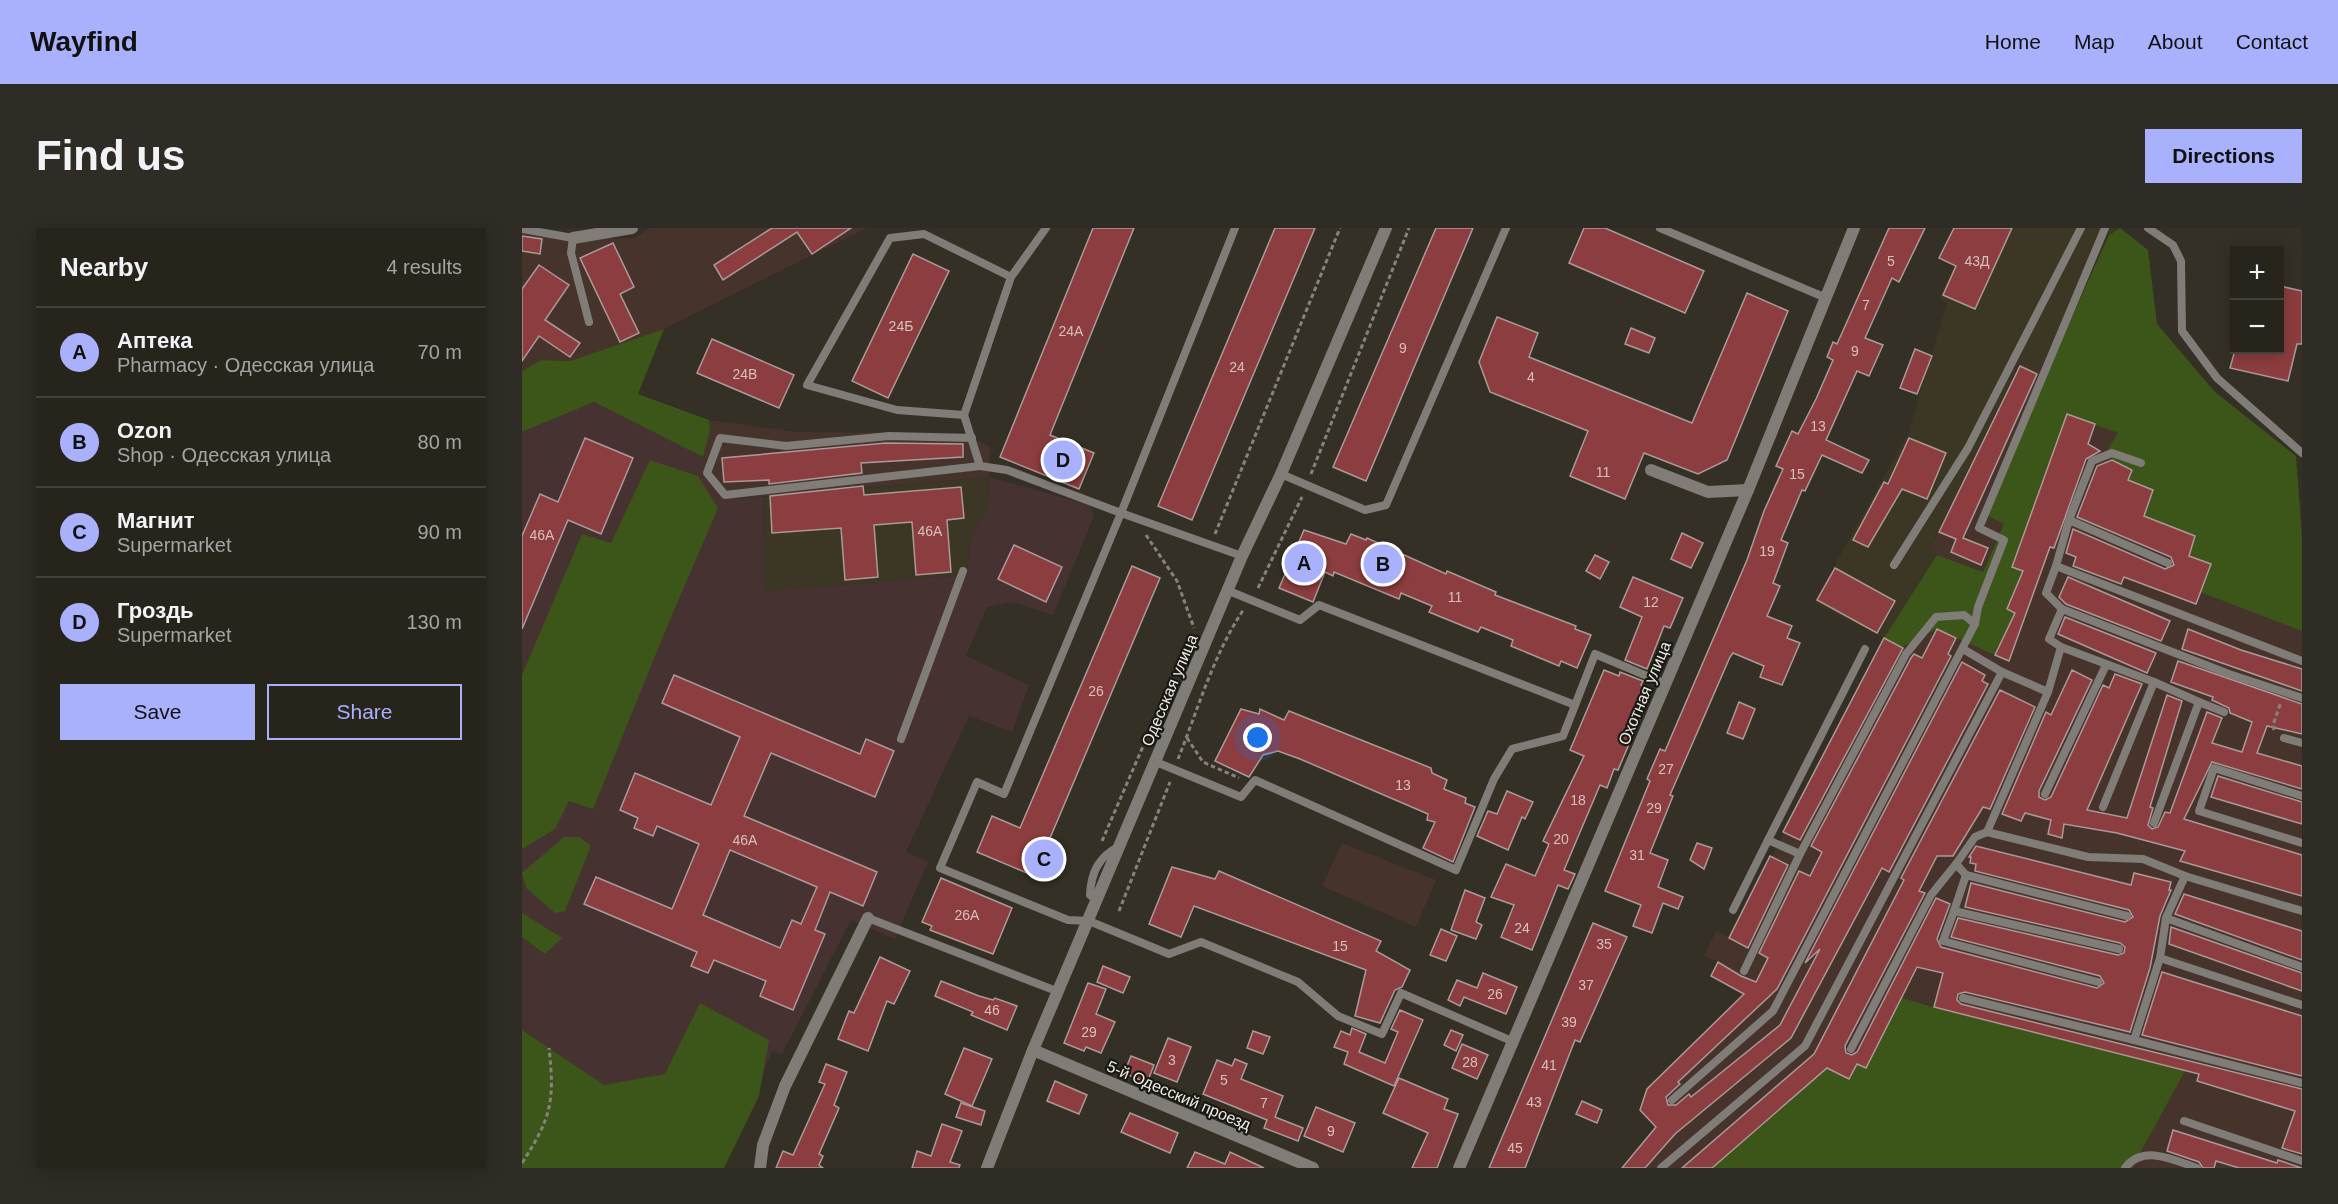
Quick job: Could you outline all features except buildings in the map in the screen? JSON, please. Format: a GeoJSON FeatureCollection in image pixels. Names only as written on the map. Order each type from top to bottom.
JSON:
{"type":"FeatureCollection","features":[{"type":"Feature","properties":{"kind":"street"},"geometry":{"type":"LineString","coordinates":[[573,238],[632,228]]}},
{"type":"Feature","properties":{"kind":"street","name":"Одесская улица"},"geometry":{"type":"LineString","coordinates":[[987,1168],[1033,1050],[1098,901],[1242,556],[1281,474],[1386,228]]}},
{"type":"Feature","properties":{"kind":"street","name":"Охотная улица"},"geometry":{"type":"LineString","coordinates":[[1459,1168],[1748,490],[1824,297],[1854,228]]}},
{"type":"Feature","properties":{"kind":"street"},"geometry":{"type":"LineString","coordinates":[[1651,470],[1708,492],[1748,490]]}},
{"type":"Feature","properties":{"kind":"street"},"geometry":{"type":"LineString","coordinates":[[760,1168],[763,1145],[785,1086],[868,918]]}},
{"type":"Feature","properties":{"kind":"street","name":"5-й Одесский проезд"},"geometry":{"type":"LineString","coordinates":[[1033,1050],[1312,1168]]}},
{"type":"Feature","properties":{"kind":"lane"},"geometry":{"type":"LineString","coordinates":[[981,466],[964,415],[1011,277],[1046,228]]}},
{"type":"Feature","properties":{"kind":"lane"},"geometry":{"type":"LineString","coordinates":[[1235,228],[1121,513],[1004,794],[977,782],[940,868],[1068,920],[1089,921],[1169,954],[1201,942],[1298,981],[1338,1016],[1382,1034],[1401,993],[1514,1042]]}},
{"type":"Feature","properties":{"kind":"lane"},"geometry":{"type":"LineString","coordinates":[[1281,474],[1365,510],[1386,505],[1506,228]]}},
{"type":"Feature","properties":{"kind":"lane"},"geometry":{"type":"LineString","coordinates":[[1660,228],[1824,297]]}},
{"type":"Feature","properties":{"kind":"lane"},"geometry":{"type":"LineString","coordinates":[[1894,566],[1968,448],[2081,228]]}},
{"type":"Feature","properties":{"kind":"lane"},"geometry":{"type":"LineString","coordinates":[[1672,1100],[1773,1011],[1963,649],[1975,624],[1978,607],[2004,540],[1979,528],[2105,228]]}},
{"type":"Feature","properties":{"kind":"lane"},"geometry":{"type":"LineString","coordinates":[[2148,228],[2172,245],[2181,261],[2182,331],[2217,378],[2302,453]]}},
{"type":"Feature","properties":{"kind":"lane"},"geometry":{"type":"LineString","coordinates":[[522,229],[573,238],[571,253],[589,322]]}},
{"type":"Feature","properties":{"kind":"lane"},"geometry":{"type":"LineString","coordinates":[[964,415],[897,410],[807,385],[890,238],[926,231],[1011,277]]}},
{"type":"Feature","properties":{"kind":"lane"},"geometry":{"type":"LineString","coordinates":[[972,438],[889,436],[786,446],[720,438],[707,473],[725,495],[981,466],[1007,470],[1242,556]]}},
{"type":"Feature","properties":{"kind":"lane"},"geometry":{"type":"LineString","coordinates":[[2141,462],[2112,453],[2092,461],[2069,520],[2046,593],[2062,609],[2229,674],[2302,698]]}},
{"type":"Feature","properties":{"kind":"lane"},"geometry":{"type":"LineString","coordinates":[[2069,520],[2168,563]]}},
{"type":"Feature","properties":{"kind":"lane"},"geometry":{"type":"LineString","coordinates":[[2056,566],[2302,662]]}},
{"type":"Feature","properties":{"kind":"lane"},"geometry":{"type":"LineString","coordinates":[[901,739],[963,571]]}},
{"type":"Feature","properties":{"kind":"lane"},"geometry":{"type":"LineString","coordinates":[[1229,591],[1300,620],[1319,604],[1575,705]]}},
{"type":"Feature","properties":{"kind":"lane"},"geometry":{"type":"LineString","coordinates":[[2062,609],[2049,639],[2061,648],[2154,682],[2224,712]]}},
{"type":"Feature","properties":{"kind":"lane"},"geometry":{"type":"LineString","coordinates":[[1744,971],[1800,854],[1906,654],[1936,617],[1964,615],[1975,624]]}},
{"type":"Feature","properties":{"kind":"lane"},"geometry":{"type":"LineString","coordinates":[[1987,832],[2048,692],[2061,648]]}},
{"type":"Feature","properties":{"kind":"lane"},"geometry":{"type":"LineString","coordinates":[[1733,910],[1865,649]]}},
{"type":"Feature","properties":{"kind":"lane"},"geometry":{"type":"LineString","coordinates":[[1963,649],[2002,672],[2048,692]]}},
{"type":"Feature","properties":{"kind":"lane"},"geometry":{"type":"LineString","coordinates":[[1156,762],[1241,797],[1255,780],[1456,870],[1494,779],[1512,749],[1563,736],[1595,654],[1666,684]]}},
{"type":"Feature","properties":{"kind":"lane"},"geometry":{"type":"LineString","coordinates":[[2045,794],[2106,665]]}},
{"type":"Feature","properties":{"kind":"lane"},"geometry":{"type":"LineString","coordinates":[[1661,1168],[1805,1046],[2002,672]]}},
{"type":"Feature","properties":{"kind":"lane"},"geometry":{"type":"LineString","coordinates":[[2103,807],[2154,682]]}},
{"type":"Feature","properties":{"kind":"lane"},"geometry":{"type":"LineString","coordinates":[[2154,823],[2199,702]]}},
{"type":"Feature","properties":{"kind":"lane"},"geometry":{"type":"LineString","coordinates":[[2284,738],[2302,743]]}},
{"type":"Feature","properties":{"kind":"lane"},"geometry":{"type":"LineString","coordinates":[[2302,796],[2214,768],[2199,811],[2302,843]]}},
{"type":"Feature","properties":{"kind":"lane"},"geometry":{"type":"LineString","coordinates":[[1851,1048],[1931,895],[1975,837],[1987,832],[2088,857],[2143,859],[2185,876],[2302,911]]}},
{"type":"Feature","properties":{"kind":"lane"},"geometry":{"type":"LineString","coordinates":[[1768,840],[1800,854]]}},
{"type":"Feature","properties":{"kind":"lane"},"geometry":{"type":"LineString","coordinates":[[1956,864],[1966,875],[2127,916]]}},
{"type":"Feature","properties":{"kind":"lane"},"geometry":{"type":"LineString","coordinates":[[1966,875],[1943,941],[2098,982]]}},
{"type":"Feature","properties":{"kind":"lane"},"geometry":{"type":"LineString","coordinates":[[2134,1040],[2160,958],[2166,918],[2185,876]]}},
{"type":"Feature","properties":{"kind":"lane"},"geometry":{"type":"LineString","coordinates":[[1954,910],[2118,949]]}},
{"type":"Feature","properties":{"kind":"lane"},"geometry":{"type":"LineString","coordinates":[[868,918],[1059,992]]}},
{"type":"Feature","properties":{"kind":"lane"},"geometry":{"type":"LineString","coordinates":[[2166,918],[2302,967]]}},
{"type":"Feature","properties":{"kind":"lane"},"geometry":{"type":"LineString","coordinates":[[2160,958],[2302,1005]]}},
{"type":"Feature","properties":{"kind":"lane"},"geometry":{"type":"LineString","coordinates":[[1963,998],[2302,1083]]}},
{"type":"Feature","properties":{"kind":"lane"},"geometry":{"type":"LineString","coordinates":[[2184,1121],[2302,1161]]}},
{"type":"Feature","properties":{"kind":"lane"},"geometry":{"type":"LineString","coordinates":[[2124,1168],[2130,1161],[2156,1154],[2197,1168]]}},
{"type":"Feature","properties":{"kind":"path"},"geometry":{"type":"LineString","coordinates":[[1211,545],[1340,228]]}},
{"type":"Feature","properties":{"kind":"path"},"geometry":{"type":"LineString","coordinates":[[1119,911],[1234,624],[1265,576],[1306,485],[1409,228]]}},
{"type":"Feature","properties":{"kind":"path"},"geometry":{"type":"LineString","coordinates":[[1134,518],[1178,581],[1194,628],[1199,619]]}},
{"type":"Feature","properties":{"kind":"path"},"geometry":{"type":"LineString","coordinates":[[2284,692],[2273,725],[2275,731],[2284,738]]}},
{"type":"Feature","properties":{"kind":"path"},"geometry":{"type":"LineString","coordinates":[[1101,844],[1157,715]]}},
{"type":"Feature","properties":{"kind":"path"},"geometry":{"type":"LineString","coordinates":[[1187,738],[1203,762],[1252,784]]}},
{"type":"Feature","properties":{"kind":"path"},"geometry":{"type":"LineString","coordinates":[[522,1163],[543,1130],[554,1088],[549,1048]]}},
{"type":"Feature","properties":{"kind":"shaded area"},"geometry":{"type":"Polygon","coordinates":[[[522,228],[616,239],[635,238],[650,228],[867,228],[664,329],[570,361],[541,360],[522,371],[522,228]]]}},
{"type":"Feature","properties":{"kind":"shaded area"},"geometry":{"type":"Polygon","coordinates":[[[1971,228],[2120,228],[2108,235],[2046,374],[2020,362],[1930,548],[1937,555],[1884,638],[1814,602],[1908,434],[1947,303],[1939,299],[1971,228]]]}},
{"type":"Feature","properties":{"kind":"shaded area"},"geometry":{"type":"Polygon","coordinates":[[[2021,362],[2046,374],[1988,516],[2004,524],[1983,572],[1937,555],[1930,549],[2021,362]]]}},
{"type":"Feature","properties":{"kind":"shaded area"},"geometry":{"type":"Polygon","coordinates":[[[594,402],[703,457],[732,499],[763,497],[765,591],[967,575],[971,537],[988,504],[989,477],[1089,505],[1094,516],[1053,615],[1012,602],[987,607],[966,656],[1029,685],[1012,732],[969,716],[906,852],[928,862],[895,939],[851,920],[782,1054],[772,1052],[721,1168],[522,1168],[522,432],[594,402]]]}},
{"type":"Feature","properties":{"kind":"shaded area"},"geometry":{"type":"Polygon","coordinates":[[[2067,414],[2119,433],[2132,470],[2128,480],[2153,490],[2195,536],[2211,564],[2201,592],[2302,631],[2302,1168],[2132,1168],[2185,1070],[1902,998],[1866,1068],[1712,1168],[1622,1168],[1656,1127],[1640,1110],[1647,1089],[1744,994],[1711,976],[1718,962],[1704,956],[1716,931],[1730,938],[1884,638],[1902,647],[1937,629],[1956,638],[2023,571],[2012,567],[2067,414]]]}},
{"type":"Feature","properties":{"kind":"shaded area"},"geometry":{"type":"Polygon","coordinates":[[[709,420],[797,432],[965,433],[990,447],[989,477],[732,499],[703,457],[710,431],[709,420]]]}},
{"type":"Feature","properties":{"kind":"shaded area"},"geometry":{"type":"Polygon","coordinates":[[[989,477],[988,504],[971,537],[967,575],[765,591],[763,497],[989,477]]]}},
{"type":"Feature","properties":{"kind":"shaded area"},"geometry":{"type":"Polygon","coordinates":[[[1342,843],[1436,880],[1416,927],[1322,886],[1342,843]]]}},
{"type":"Feature","properties":{"kind":"green space"},"geometry":{"type":"Polygon","coordinates":[[[2120,228],[2148,250],[2157,324],[2215,392],[2296,456],[2302,536],[2302,631],[2200,592],[2189,556],[2195,536],[2144,516],[2153,490],[2128,480],[2131,470],[2105,454],[2118,433],[2067,415],[2012,567],[2023,571],[2015,613],[1995,655],[1937,629],[1902,647],[1884,638],[1937,555],[1983,572],[2004,524],[1988,516],[2046,374],[2109,235],[2120,228]]]}},
{"type":"Feature","properties":{"kind":"green space"},"geometry":{"type":"Polygon","coordinates":[[[664,329],[638,394],[709,420],[710,431],[703,457],[594,402],[522,432],[522,371],[541,360],[570,361],[664,329]]]}},
{"type":"Feature","properties":{"kind":"green space"},"geometry":{"type":"Polygon","coordinates":[[[650,460],[698,476],[718,508],[593,809],[569,801],[555,829],[522,849],[522,675],[582,534],[611,543],[650,460]]]}},
{"type":"Feature","properties":{"kind":"green space"},"geometry":{"type":"Polygon","coordinates":[[[564,837],[579,837],[591,846],[565,911],[555,913],[526,888],[522,873],[564,837]]]}},
{"type":"Feature","properties":{"kind":"green space"},"geometry":{"type":"Polygon","coordinates":[[[522,913],[562,938],[545,954],[522,937],[522,913]]]}},
{"type":"Feature","properties":{"kind":"green space"},"geometry":{"type":"Polygon","coordinates":[[[1902,998],[2185,1071],[2132,1168],[1712,1168],[1827,1068],[1849,1079],[1857,1064],[1866,1068],[1902,998]]]}},
{"type":"Feature","properties":{"kind":"green space"},"geometry":{"type":"Polygon","coordinates":[[[700,1003],[769,1040],[759,1096],[724,1168],[522,1168],[522,1030],[604,1085],[665,1074],[700,1003]]]}},
{"type":"Feature","properties":{"kind":"place","name":"Гроздь"},"geometry":{"type":"Point","coordinates":[1063,460]}},
{"type":"Feature","properties":{"kind":"place","name":"Аптека"},"geometry":{"type":"Point","coordinates":[1304,563]}},
{"type":"Feature","properties":{"kind":"place","name":"Ozon"},"geometry":{"type":"Point","coordinates":[1383,564]}},
{"type":"Feature","properties":{"kind":"place","name":"Магнит"},"geometry":{"type":"Point","coordinates":[1044,859]}}]}
